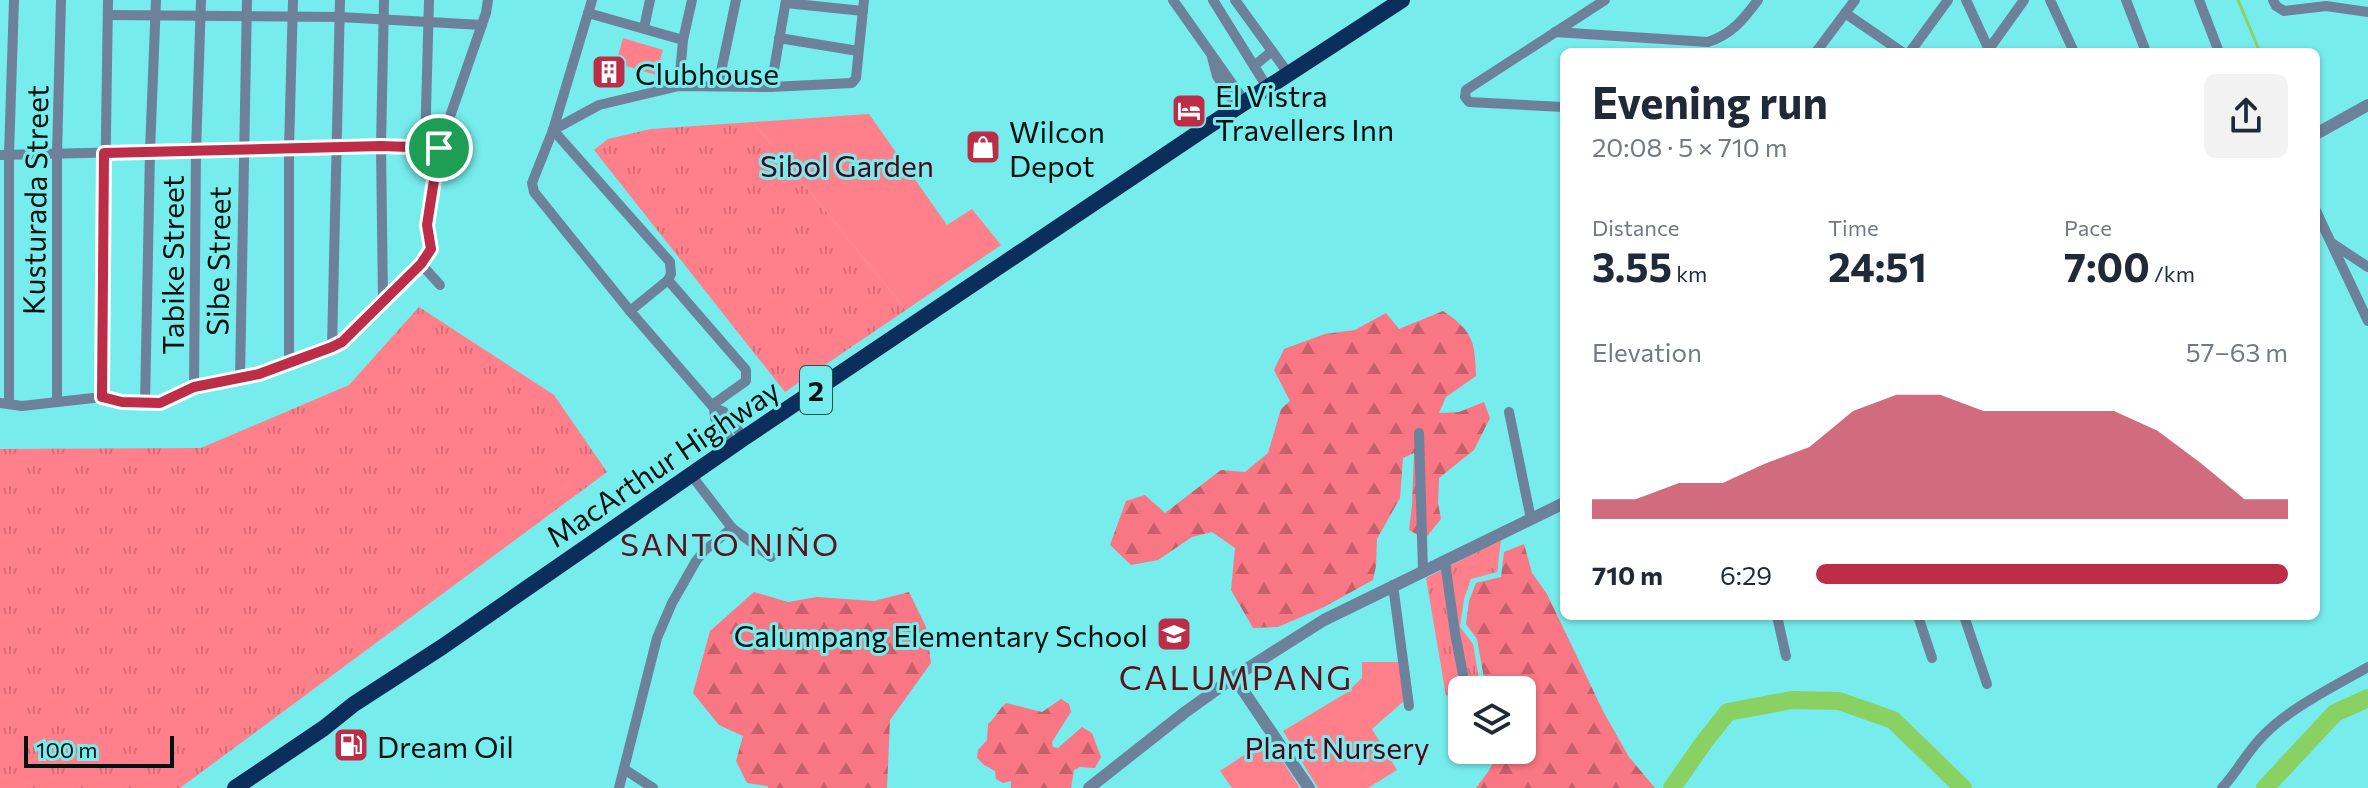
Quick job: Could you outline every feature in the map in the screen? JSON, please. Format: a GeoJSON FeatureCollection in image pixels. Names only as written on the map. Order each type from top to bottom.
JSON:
{"type":"FeatureCollection","features":[{"type":"Feature","properties":{"kind":"highway","name":"MacArthur Highway"},"geometry":{"type":"LineString","coordinates":[[235,788],[739,442],[1288,73],[1402,0]]}},
{"type":"Feature","properties":{"kind":"street"},"geometry":{"type":"LineString","coordinates":[[14,0],[4,155],[4,403],[22,406],[102,397],[122,402],[160,403],[194,387],[259,374],[342,342],[421,264],[431,249],[427,225],[439,148],[488,0]]}},
{"type":"Feature","properties":{"kind":"street","name":"Kusturada Street"},"geometry":{"type":"LineString","coordinates":[[57,401],[57,154],[61,0]]}},
{"type":"Feature","properties":{"kind":"street"},"geometry":{"type":"LineString","coordinates":[[102,397],[108,0]]}},
{"type":"Feature","properties":{"kind":"street"},"geometry":{"type":"LineString","coordinates":[[145,404],[156,0]]}},
{"type":"Feature","properties":{"kind":"street","name":"Tabike Street"},"geometry":{"type":"LineString","coordinates":[[194,387],[201,0]]}},
{"type":"Feature","properties":{"kind":"street","name":"Sibe Street"},"geometry":{"type":"LineString","coordinates":[[240,378],[247,0]]}},
{"type":"Feature","properties":{"kind":"street"},"geometry":{"type":"LineString","coordinates":[[289,362],[293,0]]}},
{"type":"Feature","properties":{"kind":"street"},"geometry":{"type":"LineString","coordinates":[[332,347],[340,0]]}},
{"type":"Feature","properties":{"kind":"street"},"geometry":{"type":"LineString","coordinates":[[383,301],[381,146],[384,0]]}},
{"type":"Feature","properties":{"kind":"street"},"geometry":{"type":"LineString","coordinates":[[425,147],[429,0]]}},
{"type":"Feature","properties":{"kind":"street"},"geometry":{"type":"LineString","coordinates":[[592,0],[553,130],[532,183],[534,192],[630,311],[713,406],[724,412],[739,442]]}},
{"type":"Feature","properties":{"kind":"street"},"geometry":{"type":"LineString","coordinates":[[644,28],[650,0]]}},
{"type":"Feature","properties":{"kind":"street"},"geometry":{"type":"LineString","coordinates":[[679,86],[683,40],[692,0]]}},
{"type":"Feature","properties":{"kind":"street"},"geometry":{"type":"LineString","coordinates":[[718,86],[736,0]]}},
{"type":"Feature","properties":{"kind":"street"},"geometry":{"type":"LineString","coordinates":[[1173,0],[1210,52],[1241,105]]}},
{"type":"Feature","properties":{"kind":"street"},"geometry":{"type":"LineString","coordinates":[[1213,0],[1267,87]]}},
{"type":"Feature","properties":{"kind":"street"},"geometry":{"type":"LineString","coordinates":[[1235,0],[1288,73]]}},
{"type":"Feature","properties":{"kind":"street"},"geometry":{"type":"LineString","coordinates":[[1560,107],[1469,102],[1465,97],[1466,90],[1605,0]]}},
{"type":"Feature","properties":{"kind":"street"},"geometry":{"type":"LineString","coordinates":[[1555,32],[1708,42],[1722,38],[1738,26],[1758,0]]}},
{"type":"Feature","properties":{"kind":"street"},"geometry":{"type":"LineString","coordinates":[[1819,48],[1855,0]]}},
{"type":"Feature","properties":{"kind":"street"},"geometry":{"type":"LineString","coordinates":[[1913,48],[1948,0]]}},
{"type":"Feature","properties":{"kind":"street"},"geometry":{"type":"LineString","coordinates":[[1966,0],[1989,48]]}},
{"type":"Feature","properties":{"kind":"street"},"geometry":{"type":"LineString","coordinates":[[1991,48],[2024,0]]}},
{"type":"Feature","properties":{"kind":"street"},"geometry":{"type":"LineString","coordinates":[[2050,0],[2072,48]]}},
{"type":"Feature","properties":{"kind":"street"},"geometry":{"type":"LineString","coordinates":[[2126,0],[2144,48]]}},
{"type":"Feature","properties":{"kind":"street"},"geometry":{"type":"LineString","coordinates":[[2199,0],[2217,48]]}},
{"type":"Feature","properties":{"kind":"street"},"geometry":{"type":"LineString","coordinates":[[2273,0],[2284,11],[2326,6],[2368,12]]}},
{"type":"Feature","properties":{"kind":"street"},"geometry":{"type":"LineString","coordinates":[[2326,6],[2337,0]]}},
{"type":"Feature","properties":{"kind":"street"},"geometry":{"type":"LineString","coordinates":[[553,130],[599,105],[679,86],[771,87],[852,83],[856,78],[864,5],[786,1],[771,87]]}},
{"type":"Feature","properties":{"kind":"street"},"geometry":{"type":"LineString","coordinates":[[588,13],[683,40]]}},
{"type":"Feature","properties":{"kind":"street"},"geometry":{"type":"LineString","coordinates":[[1845,13],[1896,48]]}},
{"type":"Feature","properties":{"kind":"street"},"geometry":{"type":"LineString","coordinates":[[108,15],[340,17],[482,25]]}},
{"type":"Feature","properties":{"kind":"street"},"geometry":{"type":"LineString","coordinates":[[779,38],[858,51]]}},
{"type":"Feature","properties":{"kind":"street"},"geometry":{"type":"LineString","coordinates":[[1254,66],[1272,51]]}},
{"type":"Feature","properties":{"kind":"street"},"geometry":{"type":"LineString","coordinates":[[2320,132],[2368,105]]}},
{"type":"Feature","properties":{"kind":"street"},"geometry":{"type":"LineString","coordinates":[[553,130],[670,262],[668,280],[630,311]]}},
{"type":"Feature","properties":{"kind":"street"},"geometry":{"type":"LineString","coordinates":[[4,155],[381,146],[439,148]]}},
{"type":"Feature","properties":{"kind":"street"},"geometry":{"type":"LineString","coordinates":[[2320,219],[2368,321]]}},
{"type":"Feature","properties":{"kind":"street"},"geometry":{"type":"LineString","coordinates":[[2332,243],[2368,267]]}},
{"type":"Feature","properties":{"kind":"street"},"geometry":{"type":"LineString","coordinates":[[421,264],[440,285]]}},
{"type":"Feature","properties":{"kind":"street"},"geometry":{"type":"LineString","coordinates":[[668,280],[746,370],[746,381],[713,406]]}},
{"type":"Feature","properties":{"kind":"street"},"geometry":{"type":"LineString","coordinates":[[1509,412],[1531,519]]}},
{"type":"Feature","properties":{"kind":"street"},"geometry":{"type":"LineString","coordinates":[[1419,433],[1423,571]]}},
{"type":"Feature","properties":{"kind":"street"},"geometry":{"type":"LineString","coordinates":[[692,476],[732,528],[771,557]]}},
{"type":"Feature","properties":{"kind":"street"},"geometry":{"type":"LineString","coordinates":[[1089,788],[1234,677],[1324,620],[1560,505]]}},
{"type":"Feature","properties":{"kind":"street"},"geometry":{"type":"LineString","coordinates":[[619,788],[650,660],[672,603],[704,551],[732,528]]}},
{"type":"Feature","properties":{"kind":"street"},"geometry":{"type":"LineString","coordinates":[[1445,562],[1463,676]]}},
{"type":"Feature","properties":{"kind":"street"},"geometry":{"type":"LineString","coordinates":[[1393,585],[1409,706]]}},
{"type":"Feature","properties":{"kind":"street"},"geometry":{"type":"LineString","coordinates":[[1778,620],[1786,656]]}},
{"type":"Feature","properties":{"kind":"street"},"geometry":{"type":"LineString","coordinates":[[1919,620],[1932,658]]}},
{"type":"Feature","properties":{"kind":"street"},"geometry":{"type":"LineString","coordinates":[[1965,620],[1987,684]]}},
{"type":"Feature","properties":{"kind":"street"},"geometry":{"type":"LineString","coordinates":[[2222,788],[2270,730],[2312,699],[2368,667]]}},
{"type":"Feature","properties":{"kind":"street"},"geometry":{"type":"LineString","coordinates":[[1234,677],[1309,788]]}},
{"type":"Feature","properties":{"kind":"street"},"geometry":{"type":"LineString","coordinates":[[624,769],[653,788]]}},
{"type":"Feature","properties":{"kind":"green space"},"geometry":{"type":"Polygon","coordinates":[[[623,38],[663,50],[656,75],[616,63],[623,38]]]}},
{"type":"Feature","properties":{"kind":"green space","name":"Sibol Garden"},"geometry":{"type":"Polygon","coordinates":[[[869,114],[947,225],[972,209],[1001,245],[906,310],[753,122],[869,114]]]}},
{"type":"Feature","properties":{"kind":"green space"},"geometry":{"type":"Polygon","coordinates":[[[753,122],[906,310],[785,392],[594,150],[608,139],[651,129],[753,122]]]}},
{"type":"Feature","properties":{"kind":"green space"},"geometry":{"type":"Polygon","coordinates":[[[419,307],[554,395],[607,472],[180,788],[0,788],[0,449],[201,448],[349,385],[419,307]]]}},
{"type":"Feature","properties":{"kind":"green space"},"geometry":{"type":"Polygon","coordinates":[[[1443,311],[1461,325],[1470,338],[1475,354],[1476,376],[1446,397],[1439,413],[1459,412],[1484,402],[1490,418],[1474,450],[1439,478],[1441,519],[1425,539],[1409,530],[1414,453],[1403,458],[1400,498],[1377,539],[1373,580],[1324,607],[1278,627],[1253,628],[1231,590],[1235,548],[1212,532],[1192,537],[1158,560],[1131,565],[1110,545],[1126,501],[1145,495],[1165,513],[1221,470],[1245,472],[1268,453],[1281,409],[1290,401],[1274,370],[1284,349],[1325,334],[1355,330],[1386,313],[1399,329],[1443,311]]]}},
{"type":"Feature","properties":{"kind":"green space"},"geometry":{"type":"Polygon","coordinates":[[[1501,540],[1497,572],[1471,579],[1464,599],[1460,627],[1473,644],[1479,676],[1448,676],[1446,696],[1426,578],[1501,540]]]}},
{"type":"Feature","properties":{"kind":"green space"},"geometry":{"type":"Polygon","coordinates":[[[1524,544],[1532,573],[1547,594],[1603,711],[1629,757],[1655,788],[1476,788],[1492,764],[1536,764],[1536,676],[1484,676],[1477,639],[1466,624],[1469,601],[1476,583],[1501,577],[1504,552],[1524,544]]]}},
{"type":"Feature","properties":{"kind":"green space"},"geometry":{"type":"Polygon","coordinates":[[[754,592],[788,602],[817,597],[874,601],[909,592],[926,627],[931,663],[890,720],[887,788],[768,788],[747,783],[736,761],[743,736],[719,725],[693,693],[710,631],[754,592]]]}},
{"type":"Feature","properties":{"kind":"green space","name":"Plant Nursery"},"geometry":{"type":"Polygon","coordinates":[[[1362,662],[1399,662],[1405,700],[1372,729],[1397,770],[1368,788],[1318,788],[1283,731],[1346,693],[1362,678],[1362,662]]]}},
{"type":"Feature","properties":{"kind":"green space"},"geometry":{"type":"Polygon","coordinates":[[[1061,699],[1069,704],[1071,712],[1052,742],[1053,747],[1058,748],[1082,727],[1092,733],[1101,757],[1095,768],[1080,767],[1074,770],[1071,788],[1011,788],[1011,781],[1003,783],[996,779],[995,771],[977,758],[978,750],[987,740],[988,724],[1006,703],[1042,712],[1061,699]]]}},
{"type":"Feature","properties":{"kind":"green space","name":"Plant Nursery"},"geometry":{"type":"Polygon","coordinates":[[[1268,739],[1300,788],[1232,788],[1220,771],[1268,739]]]}},
{"type":"Feature","properties":{"kind":"waterway"},"geometry":{"type":"LineString","coordinates":[[2238,0],[2258,48]]}},
{"type":"Feature","properties":{"kind":"waterway"},"geometry":{"type":"LineString","coordinates":[[2265,788],[2335,713],[2368,698]]}},
{"type":"Feature","properties":{"kind":"waterway"},"geometry":{"type":"LineString","coordinates":[[1672,788],[1728,712],[1792,700],[1839,701],[1893,720],[1963,788]]}},
{"type":"Feature","properties":{"kind":"place","name":"Clubhouse"},"geometry":{"type":"Point","coordinates":[609,72]}},
{"type":"Feature","properties":{"kind":"place","name":"El Vistra Travellers Inn"},"geometry":{"type":"Point","coordinates":[1189,111]}},
{"type":"Feature","properties":{"kind":"place","name":"Wilcon Depot"},"geometry":{"type":"Point","coordinates":[983,147]}},
{"type":"Feature","properties":{"kind":"place","name":"Calumpang Elementary School"},"geometry":{"type":"Point","coordinates":[1174,634]}},
{"type":"Feature","properties":{"kind":"place","name":"Dream Oil"},"geometry":{"type":"Point","coordinates":[351,745]}},
{"type":"Feature","properties":{"kind":"district","name":"SANTO NIÑO"},"geometry":{"type":"Point","coordinates":[730,543]}},
{"type":"Feature","properties":{"kind":"district","name":"CALUMPANG"},"geometry":{"type":"Point","coordinates":[1236,676]}},
{"type":"Feature","properties":{"kind":"route"},"geometry":{"type":"LineString","coordinates":[[381,146],[439,148],[427,225],[431,249],[421,264],[342,342],[259,374],[194,387],[160,403],[122,402],[102,397],[104,153],[381,146]]}}]}
